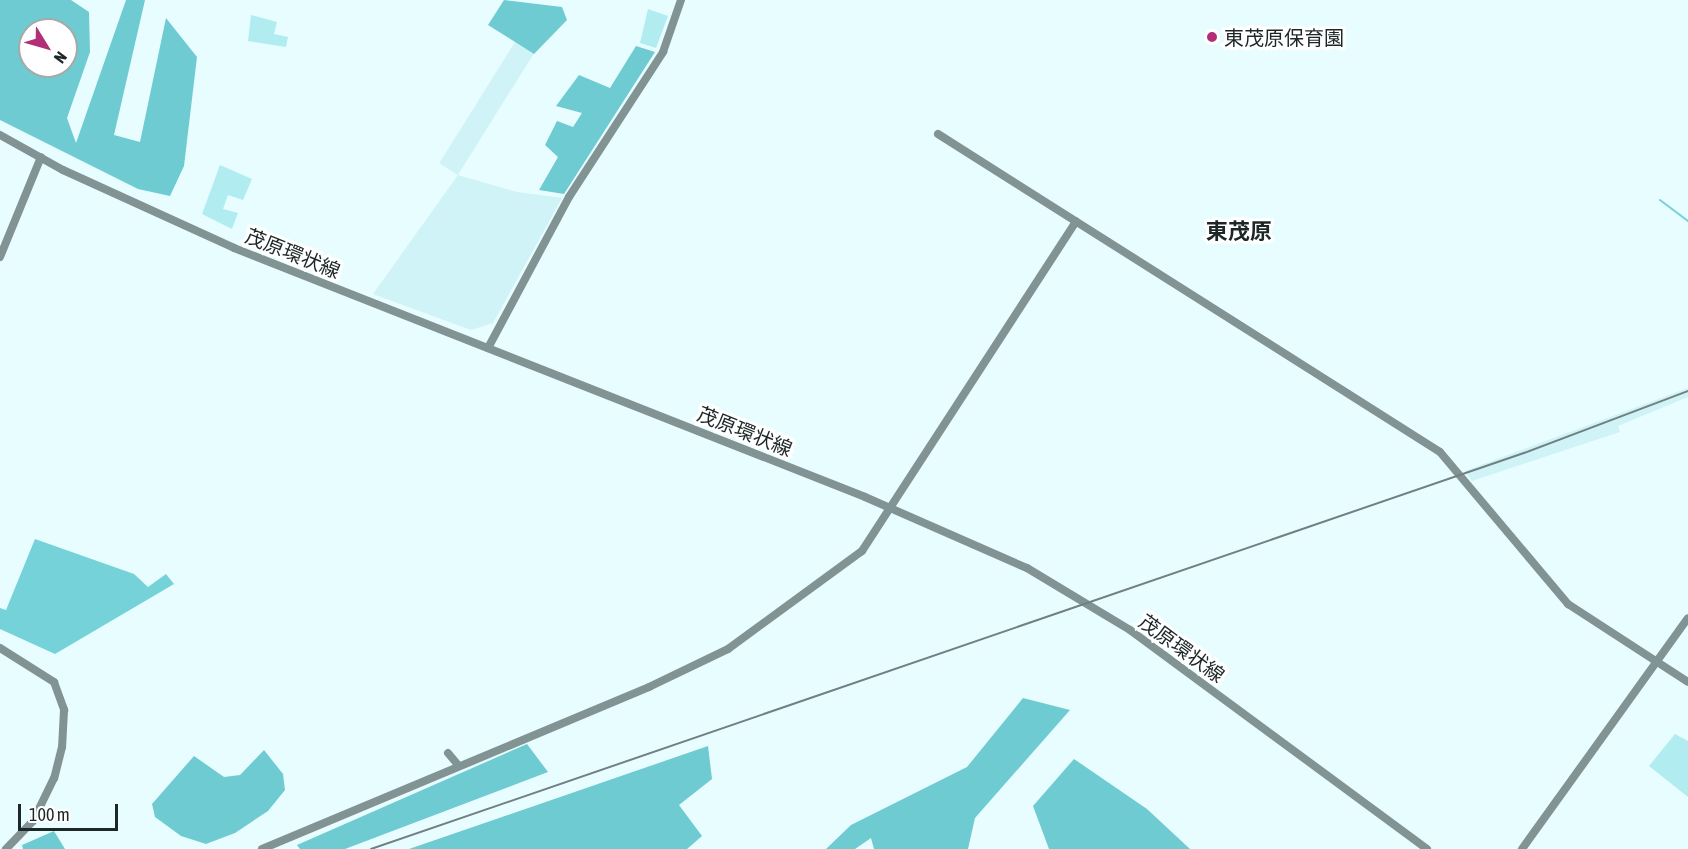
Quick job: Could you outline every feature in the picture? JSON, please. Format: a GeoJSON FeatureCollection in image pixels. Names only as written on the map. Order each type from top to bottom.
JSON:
{"type":"FeatureCollection","features":[{"type":"Feature","properties":{"kind":"street"},"geometry":{"type":"LineString","coordinates":[[488,348],[569,197],[663,52],[681,0]]}},
{"type":"Feature","properties":{"kind":"street"},"geometry":{"type":"LineString","coordinates":[[938,134],[1440,452],[1568,604],[1658,665],[1688,682]]}},
{"type":"Feature","properties":{"kind":"street","name":"茂原環状線"},"geometry":{"type":"LineString","coordinates":[[0,135],[41,157],[234,248],[961,535],[1076,596],[1202,683],[1428,849]]}},
{"type":"Feature","properties":{"kind":"street"},"geometry":{"type":"LineString","coordinates":[[0,257],[41,157]]}},
{"type":"Feature","properties":{"kind":"street"},"geometry":{"type":"LineString","coordinates":[[262,849],[458,765],[650,687],[728,649],[862,551],[893,509],[1076,221]]}},
{"type":"Feature","properties":{"kind":"street"},"geometry":{"type":"LineString","coordinates":[[1522,849],[1658,665],[1688,618]]}},
{"type":"Feature","properties":{"kind":"street"},"geometry":{"type":"LineString","coordinates":[[0,648],[54,682],[62,694],[64,710],[62,747],[54,778],[33,821],[6,849]]}},
{"type":"Feature","properties":{"kind":"street"},"geometry":{"type":"LineString","coordinates":[[448,753],[458,765]]}},
{"type":"Feature","properties":{"kind":"shaded area"},"geometry":{"type":"Polygon","coordinates":[[[0,0],[71,0],[89,12],[90,52],[67,118],[76,143],[126,0],[145,0],[114,135],[140,142],[166,18],[197,57],[184,166],[170,196],[138,189],[0,120],[0,0]]]}},
{"type":"Feature","properties":{"kind":"shaded area"},"geometry":{"type":"Polygon","coordinates":[[[504,0],[562,7],[567,20],[534,54],[488,25],[504,0]]]}},
{"type":"Feature","properties":{"kind":"shaded area"},"geometry":{"type":"Polygon","coordinates":[[[648,9],[668,16],[656,48],[640,43],[648,9]]]}},
{"type":"Feature","properties":{"kind":"shaded area"},"geometry":{"type":"Polygon","coordinates":[[[251,15],[277,22],[274,34],[288,37],[286,47],[248,41],[251,15]]]}},
{"type":"Feature","properties":{"kind":"shaded area"},"geometry":{"type":"Polygon","coordinates":[[[515,42],[534,54],[458,175],[439,163],[515,42]]]}},
{"type":"Feature","properties":{"kind":"shaded area"},"geometry":{"type":"Polygon","coordinates":[[[636,46],[655,52],[564,194],[539,190],[558,157],[545,145],[557,121],[573,127],[582,113],[556,106],[579,75],[610,88],[636,46]]]}},
{"type":"Feature","properties":{"kind":"shaded area"},"geometry":{"type":"Polygon","coordinates":[[[220,165],[252,179],[243,200],[228,195],[223,209],[238,213],[232,229],[202,214],[220,165]]]}},
{"type":"Feature","properties":{"kind":"shaded area"},"geometry":{"type":"Polygon","coordinates":[[[458,175],[517,192],[562,198],[493,323],[471,330],[373,294],[458,175]]]}},
{"type":"Feature","properties":{"kind":"shaded area"},"geometry":{"type":"Polygon","coordinates":[[[1688,388],[1688,397],[1618,426],[1620,432],[1472,481],[1465,471],[1688,388]]]}},
{"type":"Feature","properties":{"kind":"shaded area"},"geometry":{"type":"Polygon","coordinates":[[[35,539],[134,574],[148,587],[166,574],[174,584],[55,654],[0,629],[0,608],[6,610],[35,539]]]}},
{"type":"Feature","properties":{"kind":"shaded area"},"geometry":{"type":"Polygon","coordinates":[[[1023,698],[1070,710],[975,818],[968,849],[874,849],[871,838],[855,849],[826,849],[851,825],[967,767],[1023,698]]]}},
{"type":"Feature","properties":{"kind":"shaded area"},"geometry":{"type":"Polygon","coordinates":[[[1675,734],[1688,741],[1688,797],[1649,766],[1675,734]]]}},
{"type":"Feature","properties":{"kind":"shaded area"},"geometry":{"type":"Polygon","coordinates":[[[527,744],[548,772],[345,849],[300,849],[297,845],[527,744]]]}},
{"type":"Feature","properties":{"kind":"shaded area"},"geometry":{"type":"Polygon","coordinates":[[[708,746],[712,779],[679,805],[702,836],[687,849],[409,849],[708,746]]]}},
{"type":"Feature","properties":{"kind":"shaded area"},"geometry":{"type":"Polygon","coordinates":[[[264,750],[283,774],[285,790],[268,811],[235,833],[206,844],[181,836],[155,817],[152,804],[194,756],[224,777],[240,775],[264,750]]]}},
{"type":"Feature","properties":{"kind":"shaded area"},"geometry":{"type":"Polygon","coordinates":[[[1074,759],[1147,809],[1190,849],[1049,849],[1033,806],[1074,759]]]}},
{"type":"Feature","properties":{"kind":"shaded area"},"geometry":{"type":"Polygon","coordinates":[[[54,831],[65,849],[23,849],[22,845],[54,831]]]}},
{"type":"Feature","properties":{"kind":"waterway"},"geometry":{"type":"LineString","coordinates":[[1660,200],[1688,221]]}},
{"type":"Feature","properties":{"kind":"railway"},"geometry":{"type":"LineString","coordinates":[[371,849],[1524,453],[1688,391]]}},
{"type":"Feature","properties":{"kind":"place","name":"東茂原保育園"},"geometry":{"type":"Point","coordinates":[1212,37]}},
{"type":"Feature","properties":{"kind":"district","name":"東茂原"},"geometry":{"type":"Point","coordinates":[1239,232]}}]}
